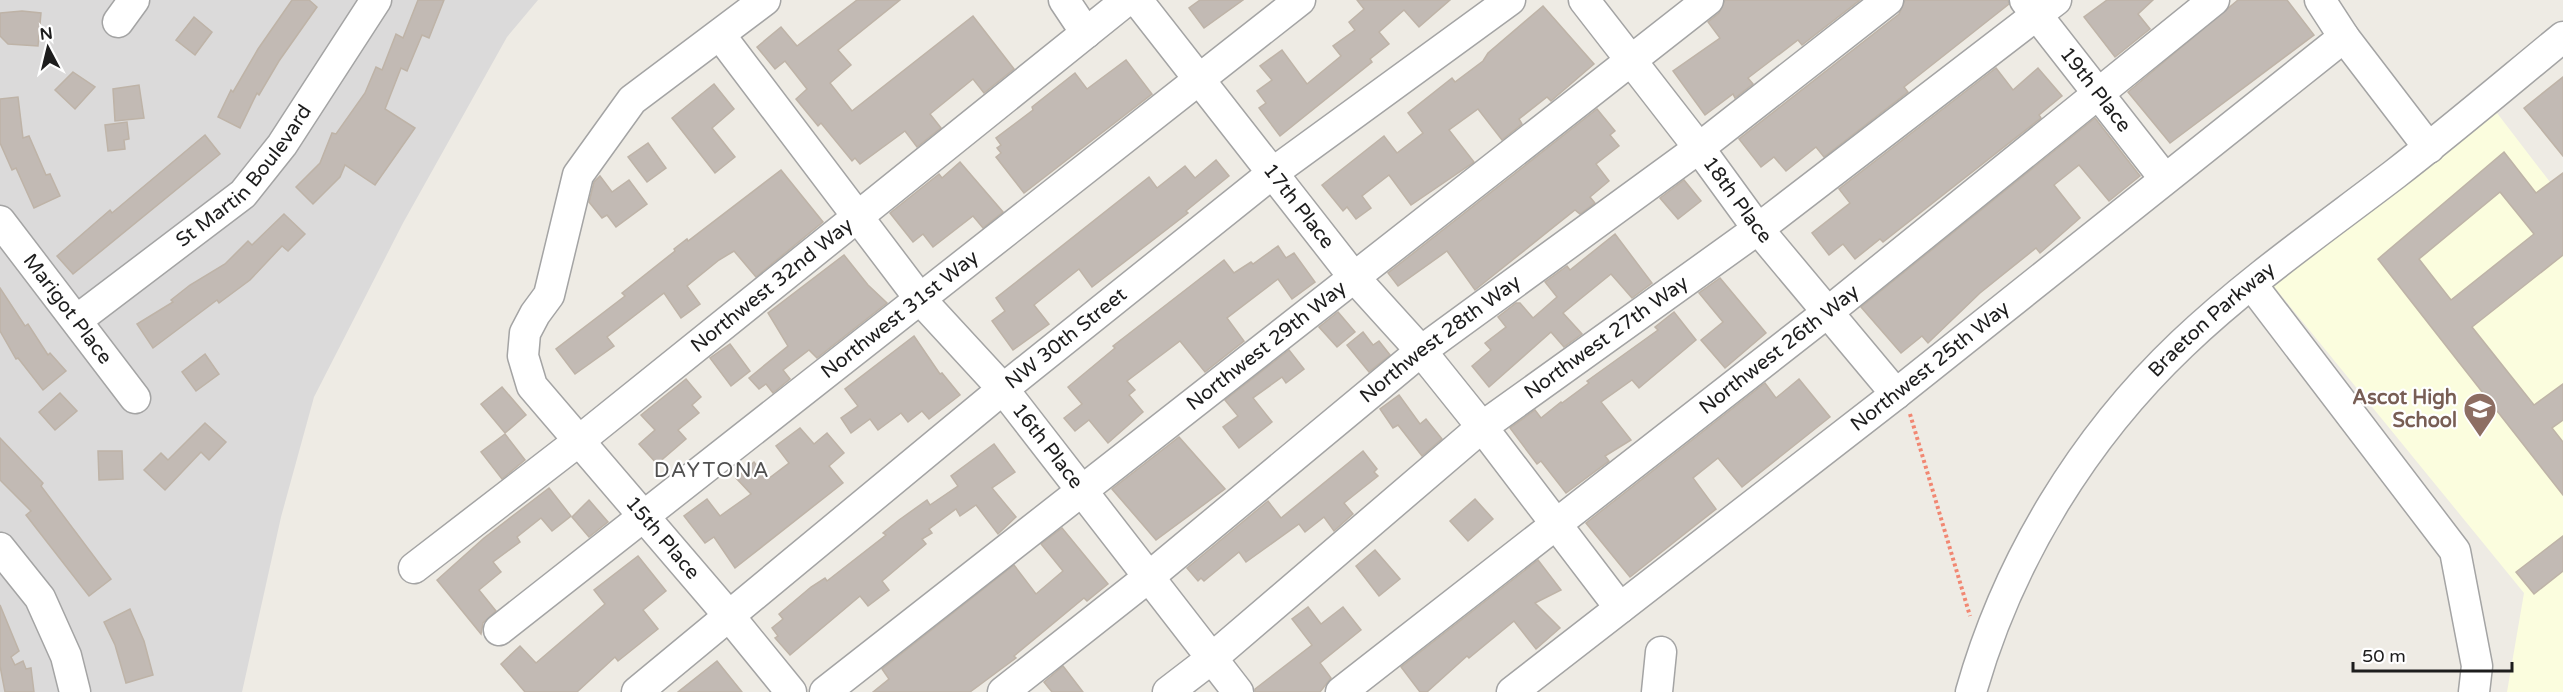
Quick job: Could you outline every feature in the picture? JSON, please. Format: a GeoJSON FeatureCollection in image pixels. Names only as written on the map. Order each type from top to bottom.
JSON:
{"type":"FeatureCollection","features":[{"type":"Feature","properties":{"kind":"street","name":"St Martin Boulevard"},"geometry":{"type":"LineString","coordinates":[[77,320],[243,194],[282,145],[376,0]]}},
{"type":"Feature","properties":{"kind":"street"},"geometry":{"type":"LineString","coordinates":[[720,35],[765,0]]}},
{"type":"Feature","properties":{"kind":"street"},"geometry":{"type":"LineString","coordinates":[[1064,0],[1086,33]]}},
{"type":"Feature","properties":{"kind":"street","name":"Northwest 32nd Way"},"geometry":{"type":"LineString","coordinates":[[414,568],[580,440],[855,216],[1127,0]]}},
{"type":"Feature","properties":{"kind":"street","name":"17th Place"},"geometry":{"type":"LineString","coordinates":[[1137,0],[1274,172],[1353,276],[1421,351],[1482,427],[1620,608]]}},
{"type":"Feature","properties":{"kind":"street","name":"Northwest 31st Way"},"geometry":{"type":"LineString","coordinates":[[498,630],[1300,0]]}},
{"type":"Feature","properties":{"kind":"street","name":"NW 30th Street"},"geometry":{"type":"LineString","coordinates":[[637,692],[1003,389],[1274,172],[1510,0]]}},
{"type":"Feature","properties":{"kind":"street","name":"18th Place"},"geometry":{"type":"LineString","coordinates":[[1584,0],[1699,148],[1758,229],[1896,394]]}},
{"type":"Feature","properties":{"kind":"street","name":"Northwest 29th Way"},"geometry":{"type":"LineString","coordinates":[[825,692],[1081,489],[1708,0]]}},
{"type":"Feature","properties":{"kind":"street","name":"Northwest 28th Way"},"geometry":{"type":"LineString","coordinates":[[1003,692],[1150,576],[1421,351],[1699,148],[1888,0]]}},
{"type":"Feature","properties":{"kind":"street","name":"Northwest 26th Way"},"geometry":{"type":"LineString","coordinates":[[1341,692],[1828,312],[2214,0]]}},
{"type":"Feature","properties":{"kind":"street"},"geometry":{"type":"LineString","coordinates":[[2320,0],[2344,37],[2429,148]]}},
{"type":"Feature","properties":{"kind":"street","name":"19th Place"},"geometry":{"type":"LineString","coordinates":[[2039,5],[2098,93],[2165,179]]}},
{"type":"Feature","properties":{"kind":"street","name":"Northwest 27th Way"},"geometry":{"type":"LineString","coordinates":[[1168,692],[1211,659],[1482,427],[1758,229],[2039,5]]}},
{"type":"Feature","properties":{"kind":"street","name":"16th Place"},"geometry":{"type":"LineString","coordinates":[[720,35],[920,299],[1003,389],[1238,692]]}},
{"type":"Feature","properties":{"kind":"street","name":"15th Place"},"geometry":{"type":"LineString","coordinates":[[720,35],[632,100],[578,175],[549,295],[525,333],[523,356],[532,386],[730,617],[791,692]]}},
{"type":"Feature","properties":{"kind":"street","name":"Northwest 25th Way"},"geometry":{"type":"LineString","coordinates":[[1512,692],[1896,394],[2344,37]]}},
{"type":"Feature","properties":{"kind":"street","name":"Braeton Parkway"},"geometry":{"type":"LineString","coordinates":[[1971,692],[1983,647],[2029,543],[2086,455],[2134,394],[2166,360],[2252,285],[2429,148],[2563,37]]}},
{"type":"Feature","properties":{"kind":"street","name":"Marigot Place"},"geometry":{"type":"LineString","coordinates":[[0,221],[135,398]]}},
{"type":"Feature","properties":{"kind":"street"},"geometry":{"type":"LineString","coordinates":[[2252,285],[2455,551],[2477,666],[2474,692]]}},
{"type":"Feature","properties":{"kind":"street"},"geometry":{"type":"LineString","coordinates":[[0,548],[40,598],[66,656],[75,692]]}},
{"type":"Feature","properties":{"kind":"street"},"geometry":{"type":"LineString","coordinates":[[1657,692],[1661,652]]}},
{"type":"Feature","properties":{"kind":"path"},"geometry":{"type":"LineString","coordinates":[[1896,394],[1912,416],[1969,614],[1983,647]]}},
{"type":"Feature","properties":{"kind":"shaded area"},"geometry":{"type":"Polygon","coordinates":[[[0,0],[538,0],[507,37],[403,223],[314,397],[281,517],[242,692],[0,692],[0,0]]]}},
{"type":"Feature","properties":{"kind":"shaded area","name":"Ascot High School"},"geometry":{"type":"Polygon","coordinates":[[[2497,113],[2563,199],[2563,692],[2507,692],[2524,593],[2271,283],[2497,113]]]}},
{"type":"Feature","properties":{"kind":"building"},"geometry":{"type":"Polygon","coordinates":[[[292,0],[309,0],[317,7],[279,61],[259,95],[257,93],[240,128],[218,117],[231,90],[233,92],[258,49],[292,0]]]}},
{"type":"Feature","properties":{"kind":"building"},"geometry":{"type":"Polygon","coordinates":[[[418,0],[444,0],[429,38],[422,35],[407,71],[401,68],[385,109],[415,128],[375,185],[345,165],[340,177],[313,204],[296,187],[320,163],[332,133],[336,134],[365,93],[376,67],[382,70],[396,34],[403,38],[418,0]]]}},
{"type":"Feature","properties":{"kind":"building"},"geometry":{"type":"Polygon","coordinates":[[[857,0],[900,0],[838,50],[851,65],[830,83],[852,111],[973,16],[1014,69],[984,93],[973,79],[930,114],[941,128],[917,147],[905,131],[860,164],[855,158],[852,161],[821,123],[818,126],[796,99],[807,89],[785,61],[775,69],[757,47],[781,27],[797,46],[857,0]]]}},
{"type":"Feature","properties":{"kind":"building"},"geometry":{"type":"Polygon","coordinates":[[[1200,0],[1243,0],[1204,28],[1189,8],[1200,0]]]}},
{"type":"Feature","properties":{"kind":"building"},"geometry":{"type":"Polygon","coordinates":[[[1357,0],[1450,0],[1419,27],[1404,10],[1379,32],[1389,44],[1370,59],[1372,62],[1280,136],[1259,108],[1266,103],[1257,91],[1272,80],[1260,66],[1282,50],[1307,84],[1341,56],[1333,46],[1355,30],[1349,22],[1364,9],[1357,0]]]}},
{"type":"Feature","properties":{"kind":"building"},"geometry":{"type":"Polygon","coordinates":[[[1725,0],[1860,0],[1802,45],[1798,40],[1748,78],[1753,84],[1735,98],[1733,94],[1705,115],[1673,71],[1720,38],[1708,22],[1719,13],[1725,0]]]}},
{"type":"Feature","properties":{"kind":"building"},"geometry":{"type":"Polygon","coordinates":[[[1905,0],[2008,0],[2009,4],[1904,87],[1908,92],[1824,157],[1816,147],[1786,171],[1774,157],[1761,167],[1739,139],[1899,14],[1905,0]]]}},
{"type":"Feature","properties":{"kind":"building"},"geometry":{"type":"Polygon","coordinates":[[[2107,0],[2153,0],[2138,14],[2150,29],[2115,57],[2084,17],[2107,0]]]}},
{"type":"Feature","properties":{"kind":"building"},"geometry":{"type":"Polygon","coordinates":[[[2238,0],[2287,0],[2314,35],[2170,143],[2128,92],[2238,0]]]}},
{"type":"Feature","properties":{"kind":"building"},"geometry":{"type":"Polygon","coordinates":[[[1543,6],[1594,64],[1551,101],[1547,97],[1519,119],[1522,124],[1502,140],[1478,109],[1449,130],[1474,162],[1411,205],[1389,175],[1362,196],[1371,208],[1356,219],[1347,207],[1343,211],[1322,185],[1384,136],[1397,153],[1423,133],[1408,113],[1452,78],[1455,82],[1483,61],[1488,53],[1543,6]]]}},
{"type":"Feature","properties":{"kind":"building"},"geometry":{"type":"Polygon","coordinates":[[[22,11],[41,13],[38,46],[8,44],[0,36],[0,13],[22,11]]]}},
{"type":"Feature","properties":{"kind":"building"},"geometry":{"type":"Polygon","coordinates":[[[194,17],[212,32],[195,55],[176,40],[194,17]]]}},
{"type":"Feature","properties":{"kind":"building"},"geometry":{"type":"Polygon","coordinates":[[[1126,60],[1152,94],[1024,193],[996,157],[1001,153],[997,148],[1001,145],[996,138],[1033,110],[1032,107],[1075,73],[1087,89],[1126,60]]]}},
{"type":"Feature","properties":{"kind":"building"},"geometry":{"type":"Polygon","coordinates":[[[1996,68],[2013,90],[2038,68],[2062,96],[2039,115],[2041,118],[1883,242],[1880,239],[1855,259],[1843,244],[1829,255],[1812,233],[1850,203],[1839,189],[1996,68]]]}},
{"type":"Feature","properties":{"kind":"building"},"geometry":{"type":"Polygon","coordinates":[[[73,72],[95,87],[75,109],[55,90],[73,72]]]}},
{"type":"Feature","properties":{"kind":"building"},"geometry":{"type":"Polygon","coordinates":[[[2563,77],[2563,156],[2524,108],[2563,77]]]}},
{"type":"Feature","properties":{"kind":"building"},"geometry":{"type":"Polygon","coordinates":[[[714,84],[734,109],[712,128],[735,157],[715,173],[672,118],[714,84]]]}},
{"type":"Feature","properties":{"kind":"building"},"geometry":{"type":"Polygon","coordinates":[[[139,85],[144,118],[115,121],[113,89],[139,85]]]}},
{"type":"Feature","properties":{"kind":"building"},"geometry":{"type":"Polygon","coordinates":[[[18,97],[23,138],[29,136],[46,175],[50,174],[60,196],[34,208],[16,168],[12,170],[0,143],[0,99],[18,97]]]}},
{"type":"Feature","properties":{"kind":"building"},"geometry":{"type":"Polygon","coordinates":[[[1597,109],[1615,131],[1610,135],[1619,146],[1596,164],[1609,181],[1590,197],[1595,203],[1580,214],[1575,210],[1475,290],[1447,251],[1398,286],[1388,273],[1597,109]]]}},
{"type":"Feature","properties":{"kind":"building"},"geometry":{"type":"Polygon","coordinates":[[[2095,118],[2140,176],[2109,201],[2079,165],[2054,185],[2080,218],[2040,253],[2036,248],[1980,293],[1928,343],[1922,336],[1901,353],[1861,307],[2095,118]]]}},
{"type":"Feature","properties":{"kind":"building"},"geometry":{"type":"Polygon","coordinates":[[[127,122],[129,139],[124,140],[125,149],[108,151],[105,125],[127,122]]]}},
{"type":"Feature","properties":{"kind":"building"},"geometry":{"type":"Polygon","coordinates":[[[205,135],[220,154],[73,274],[57,256],[110,210],[112,213],[205,135]]]}},
{"type":"Feature","properties":{"kind":"building"},"geometry":{"type":"Polygon","coordinates":[[[648,143],[666,168],[647,182],[628,157],[648,143]]]}},
{"type":"Feature","properties":{"kind":"building"},"geometry":{"type":"Polygon","coordinates":[[[2504,152],[2536,193],[2563,173],[2563,255],[2472,327],[2534,405],[2563,384],[2563,420],[2552,428],[2563,442],[2563,495],[2378,259],[2504,152]],[[2500,192],[2419,259],[2451,300],[2534,234],[2500,192]]]}},
{"type":"Feature","properties":{"kind":"building"},"geometry":{"type":"Polygon","coordinates":[[[1216,160],[1229,176],[1186,211],[1188,213],[1092,287],[1079,269],[1034,305],[1049,324],[1013,350],[992,321],[1005,311],[996,298],[1149,177],[1157,188],[1185,166],[1195,178],[1216,160]]]}},
{"type":"Feature","properties":{"kind":"building"},"geometry":{"type":"Polygon","coordinates":[[[960,162],[1003,212],[983,228],[973,216],[933,247],[923,234],[913,242],[890,213],[939,174],[942,178],[960,162]]]}},
{"type":"Feature","properties":{"kind":"building"},"geometry":{"type":"Polygon","coordinates":[[[781,170],[823,222],[756,277],[734,251],[719,260],[687,286],[700,304],[681,318],[664,293],[607,337],[614,346],[575,374],[556,349],[625,296],[622,293],[675,251],[674,249],[687,239],[688,241],[781,170]]]}},
{"type":"Feature","properties":{"kind":"building"},"geometry":{"type":"Polygon","coordinates":[[[600,176],[612,192],[629,180],[647,204],[616,227],[607,215],[602,218],[589,202],[594,182],[600,176]]]}},
{"type":"Feature","properties":{"kind":"building"},"geometry":{"type":"Polygon","coordinates":[[[1684,180],[1701,201],[1678,219],[1660,198],[1684,180]]]}},
{"type":"Feature","properties":{"kind":"building"},"geometry":{"type":"Polygon","coordinates":[[[284,214],[305,234],[288,251],[282,246],[250,280],[219,303],[217,300],[153,348],[137,324],[173,302],[171,300],[190,285],[225,264],[248,241],[252,245],[284,214]]]}},
{"type":"Feature","properties":{"kind":"building"},"geometry":{"type":"Polygon","coordinates":[[[1615,234],[1652,283],[1632,298],[1611,274],[1563,313],[1582,334],[1564,347],[1551,332],[1489,387],[1472,366],[1491,350],[1485,343],[1506,327],[1498,317],[1516,303],[1520,303],[1533,318],[1557,297],[1545,282],[1567,266],[1570,270],[1615,234]]]}},
{"type":"Feature","properties":{"kind":"building"},"geometry":{"type":"Polygon","coordinates":[[[1278,246],[1286,258],[1294,253],[1315,282],[1292,299],[1278,279],[1227,318],[1244,341],[1205,372],[1180,341],[1127,381],[1135,390],[1129,395],[1143,412],[1108,443],[1089,420],[1075,431],[1064,418],[1082,404],[1068,387],[1115,348],[1113,346],[1224,260],[1234,273],[1251,262],[1253,264],[1278,246]]]}},
{"type":"Feature","properties":{"kind":"building"},"geometry":{"type":"Polygon","coordinates":[[[844,255],[868,285],[887,303],[817,358],[809,350],[783,370],[790,379],[773,393],[766,384],[759,389],[749,378],[788,346],[768,313],[844,255]]]}},
{"type":"Feature","properties":{"kind":"building"},"geometry":{"type":"Polygon","coordinates":[[[1720,278],[1766,333],[1725,368],[1701,340],[1723,322],[1699,293],[1720,278]]]}},
{"type":"Feature","properties":{"kind":"building"},"geometry":{"type":"Polygon","coordinates":[[[0,288],[25,326],[28,324],[48,355],[50,353],[66,371],[43,390],[18,358],[16,359],[0,331],[0,288]]]}},
{"type":"Feature","properties":{"kind":"building"},"geometry":{"type":"Polygon","coordinates":[[[1338,312],[1355,332],[1337,347],[1319,327],[1338,312]]]}},
{"type":"Feature","properties":{"kind":"building"},"geometry":{"type":"Polygon","coordinates":[[[1674,312],[1696,340],[1639,388],[1632,380],[1601,402],[1631,440],[1605,456],[1609,461],[1566,493],[1541,461],[1537,464],[1510,428],[1535,410],[1541,418],[1589,383],[1587,381],[1658,330],[1655,327],[1674,312]]]}},
{"type":"Feature","properties":{"kind":"building"},"geometry":{"type":"Polygon","coordinates":[[[1363,332],[1373,345],[1379,341],[1390,355],[1369,372],[1347,345],[1363,332]]]}},
{"type":"Feature","properties":{"kind":"building"},"geometry":{"type":"Polygon","coordinates":[[[914,336],[940,374],[942,373],[960,395],[929,419],[922,411],[908,422],[901,413],[878,430],[870,419],[851,433],[841,418],[858,406],[845,389],[914,336]]]}},
{"type":"Feature","properties":{"kind":"building"},"geometry":{"type":"Polygon","coordinates":[[[730,344],[750,371],[731,386],[710,358],[730,344]]]}},
{"type":"Feature","properties":{"kind":"building"},"geometry":{"type":"Polygon","coordinates":[[[1289,350],[1304,369],[1286,383],[1282,377],[1253,398],[1272,422],[1239,448],[1223,427],[1238,416],[1225,400],[1289,350]]]}},
{"type":"Feature","properties":{"kind":"building"},"geometry":{"type":"Polygon","coordinates":[[[205,354],[219,374],[196,391],[182,372],[205,354]]]}},
{"type":"Feature","properties":{"kind":"building"},"geometry":{"type":"Polygon","coordinates":[[[686,379],[701,397],[692,405],[699,413],[678,430],[686,439],[657,464],[639,444],[655,430],[641,415],[686,379]]]}},
{"type":"Feature","properties":{"kind":"building"},"geometry":{"type":"Polygon","coordinates":[[[1799,379],[1830,417],[1742,487],[1718,458],[1693,478],[1716,509],[1630,577],[1586,523],[1765,383],[1776,398],[1799,379]]]}},
{"type":"Feature","properties":{"kind":"building"},"geometry":{"type":"Polygon","coordinates":[[[502,387],[526,415],[505,433],[481,404],[502,387]]]}},
{"type":"Feature","properties":{"kind":"building"},"geometry":{"type":"Polygon","coordinates":[[[60,393],[77,411],[55,430],[39,412],[60,393]]]}},
{"type":"Feature","properties":{"kind":"building"},"geometry":{"type":"Polygon","coordinates":[[[1399,395],[1420,424],[1426,419],[1442,439],[1422,456],[1398,425],[1393,428],[1380,409],[1399,395]]]}},
{"type":"Feature","properties":{"kind":"building"},"geometry":{"type":"Polygon","coordinates":[[[205,423],[226,442],[209,460],[201,452],[165,490],[144,470],[161,453],[168,460],[205,423]]]}},
{"type":"Feature","properties":{"kind":"building"},"geometry":{"type":"Polygon","coordinates":[[[800,428],[814,444],[827,433],[844,453],[829,466],[843,483],[735,568],[714,537],[705,543],[684,516],[707,499],[720,516],[751,494],[736,478],[754,462],[768,479],[789,463],[776,446],[800,428]]]}},
{"type":"Feature","properties":{"kind":"building"},"geometry":{"type":"Polygon","coordinates":[[[505,434],[525,460],[502,479],[481,452],[505,434]]]}},
{"type":"Feature","properties":{"kind":"building"},"geometry":{"type":"Polygon","coordinates":[[[1179,437],[1225,489],[1156,540],[1112,489],[1179,437]]]}},
{"type":"Feature","properties":{"kind":"building"},"geometry":{"type":"Polygon","coordinates":[[[0,438],[43,483],[41,486],[111,579],[89,596],[26,515],[31,511],[0,480],[0,438]]]}},
{"type":"Feature","properties":{"kind":"building"},"geometry":{"type":"Polygon","coordinates":[[[994,444],[1015,472],[992,488],[1016,517],[998,534],[976,505],[960,516],[956,509],[929,529],[932,533],[922,539],[926,544],[882,581],[889,590],[868,606],[860,596],[790,655],[775,638],[778,636],[772,628],[783,619],[779,614],[811,587],[825,578],[827,581],[886,535],[883,533],[899,520],[927,500],[930,505],[958,486],[951,476],[994,444]]]}},
{"type":"Feature","properties":{"kind":"building"},"geometry":{"type":"Polygon","coordinates":[[[98,451],[122,451],[123,479],[99,480],[98,451]]]}},
{"type":"Feature","properties":{"kind":"building"},"geometry":{"type":"Polygon","coordinates":[[[1363,451],[1377,469],[1374,472],[1378,476],[1344,503],[1353,514],[1334,531],[1324,517],[1305,532],[1299,524],[1246,562],[1239,552],[1204,581],[1201,578],[1198,581],[1187,568],[1268,501],[1281,518],[1363,451]]]}},
{"type":"Feature","properties":{"kind":"building"},"geometry":{"type":"Polygon","coordinates":[[[549,488],[571,516],[552,531],[541,518],[517,537],[520,542],[493,562],[501,572],[479,590],[496,611],[483,623],[481,634],[437,580],[484,538],[549,488]]]}},
{"type":"Feature","properties":{"kind":"building"},"geometry":{"type":"Polygon","coordinates":[[[1475,499],[1493,519],[1468,541],[1450,521],[1475,499]]]}},
{"type":"Feature","properties":{"kind":"building"},"geometry":{"type":"Polygon","coordinates":[[[589,500],[608,522],[589,537],[572,517],[589,500]]]}},
{"type":"Feature","properties":{"kind":"building"},"geometry":{"type":"Polygon","coordinates":[[[1062,528],[1108,584],[1087,601],[1084,598],[1014,656],[1016,658],[970,692],[873,692],[889,679],[882,669],[1014,565],[1036,594],[1063,571],[1041,544],[1062,528]]]}},
{"type":"Feature","properties":{"kind":"building"},"geometry":{"type":"Polygon","coordinates":[[[2563,536],[2563,571],[2534,594],[2516,572],[2563,536]]]}},
{"type":"Feature","properties":{"kind":"building"},"geometry":{"type":"Polygon","coordinates":[[[1375,550],[1400,579],[1379,596],[1356,566],[1375,550]]]}},
{"type":"Feature","properties":{"kind":"building"},"geometry":{"type":"Polygon","coordinates":[[[638,556],[666,591],[643,610],[658,629],[618,661],[615,657],[577,692],[525,692],[501,664],[520,646],[536,663],[605,604],[594,590],[638,556]]]}},
{"type":"Feature","properties":{"kind":"building"},"geometry":{"type":"Polygon","coordinates":[[[1538,560],[1561,590],[1535,603],[1560,628],[1536,649],[1514,621],[1469,658],[1467,656],[1427,692],[1420,692],[1401,667],[1538,560]]]}},
{"type":"Feature","properties":{"kind":"building"},"geometry":{"type":"Polygon","coordinates":[[[0,605],[19,651],[11,657],[15,665],[23,661],[26,669],[31,668],[34,692],[5,692],[0,666],[0,605]]]}},
{"type":"Feature","properties":{"kind":"building"},"geometry":{"type":"Polygon","coordinates":[[[1308,607],[1321,624],[1343,607],[1361,630],[1320,663],[1331,678],[1320,692],[1255,692],[1255,689],[1312,645],[1292,619],[1308,607]]]}},
{"type":"Feature","properties":{"kind":"building"},"geometry":{"type":"Polygon","coordinates":[[[130,609],[144,641],[153,675],[126,683],[115,645],[104,622],[130,609]]]}},
{"type":"Feature","properties":{"kind":"building"},"geometry":{"type":"Polygon","coordinates":[[[717,661],[742,692],[678,692],[717,661]]]}},
{"type":"Feature","properties":{"kind":"building"},"geometry":{"type":"Polygon","coordinates":[[[1063,666],[1083,692],[1052,692],[1044,682],[1063,666]]]}},
{"type":"Feature","properties":{"kind":"place","name":"Ascot High School"},"geometry":{"type":"Point","coordinates":[2480,438]}},
{"type":"Feature","properties":{"kind":"district","name":"DAYTONA"},"geometry":{"type":"Point","coordinates":[712,470]}}]}
